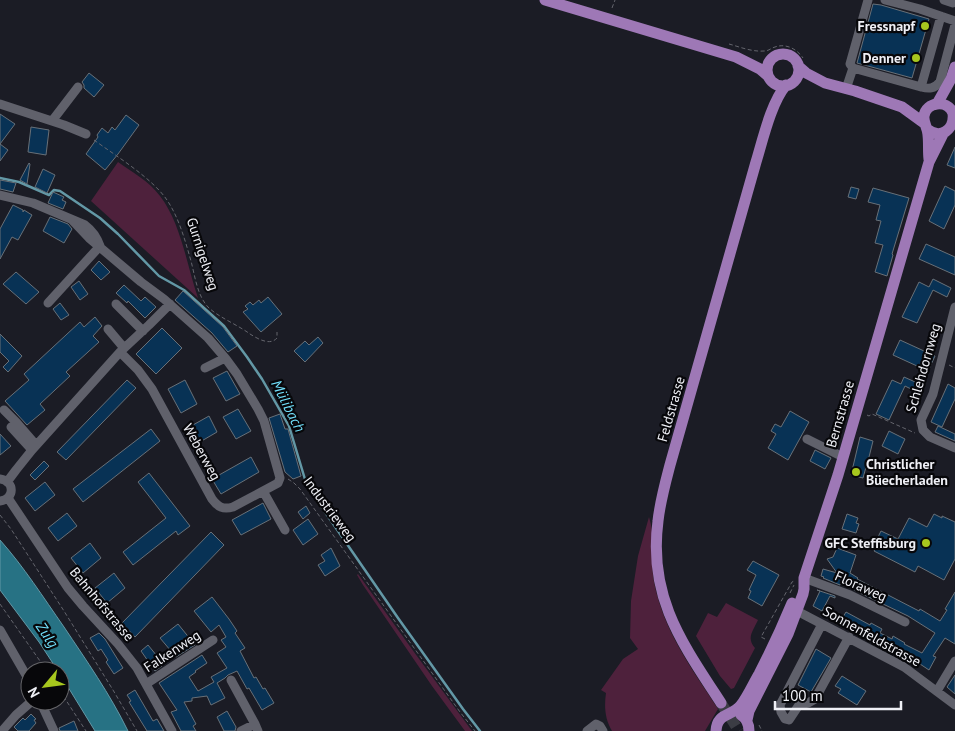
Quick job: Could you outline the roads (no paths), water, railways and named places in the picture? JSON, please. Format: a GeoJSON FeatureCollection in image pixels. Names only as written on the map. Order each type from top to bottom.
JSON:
{"type":"FeatureCollection","features":[{"type":"Feature","properties":{"kind":"main road"},"geometry":{"type":"LineString","coordinates":[[545,0],[736,57],[760,69],[778,85],[825,83]]}},
{"type":"Feature","properties":{"kind":"main road"},"geometry":{"type":"LineString","coordinates":[[736,57],[766,59],[778,55],[788,55],[802,64],[806,73],[825,83],[902,108],[934,134],[949,131],[954,122],[951,79]]}},
{"type":"Feature","properties":{"kind":"main road"},"geometry":{"type":"LineString","coordinates":[[769,78],[768,66],[772,58]]}},
{"type":"Feature","properties":{"kind":"main road"},"geometry":{"type":"LineString","coordinates":[[790,84],[798,74],[802,64]]}},
{"type":"Feature","properties":{"kind":"main road"},"geometry":{"type":"LineString","coordinates":[[926,126],[924,115],[934,105],[951,79],[955,67]]}},
{"type":"Feature","properties":{"kind":"main road","name":"Feldstrasse"},"geometry":{"type":"LineString","coordinates":[[769,78],[772,94],[770,115]]}},
{"type":"Feature","properties":{"kind":"main road","name":"Feldstrasse"},"geometry":{"type":"LineString","coordinates":[[721,703],[688,652],[668,612],[658,573],[656,533],[670,466],[770,115],[781,92],[790,84]]}},
{"type":"Feature","properties":{"kind":"main road"},"geometry":{"type":"LineString","coordinates":[[902,108],[944,105],[953,114]]}},
{"type":"Feature","properties":{"kind":"main road","name":"Bernstrasse"},"geometry":{"type":"LineString","coordinates":[[926,126],[929,162]]}},
{"type":"Feature","properties":{"kind":"main road","name":"Bernstrasse"},"geometry":{"type":"LineString","coordinates":[[749,728],[749,711],[797,611],[804,589],[800,579],[844,457],[929,162],[949,131]]}},
{"type":"Feature","properties":{"kind":"main road"},"geometry":{"type":"LineString","coordinates":[[716,731],[719,720],[743,704],[770,652],[800,579]]}},
{"type":"Feature","properties":{"kind":"main road"},"geometry":{"type":"LineString","coordinates":[[732,713],[740,714],[749,728]]}},
{"type":"Feature","properties":{"kind":"street"},"geometry":{"type":"LineString","coordinates":[[868,0],[850,64],[853,68],[928,89],[933,88],[940,82],[955,25]]}},
{"type":"Feature","properties":{"kind":"street"},"geometry":{"type":"LineString","coordinates":[[884,0],[955,21]]}},
{"type":"Feature","properties":{"kind":"street"},"geometry":{"type":"LineString","coordinates":[[944,0],[954,3],[954,0]]}},
{"type":"Feature","properties":{"kind":"street"},"geometry":{"type":"LineString","coordinates":[[921,87],[941,16]]}},
{"type":"Feature","properties":{"kind":"street"},"geometry":{"type":"LineString","coordinates":[[846,89],[853,68]]}},
{"type":"Feature","properties":{"kind":"street"},"geometry":{"type":"LineString","coordinates":[[52,121],[78,87]]}},
{"type":"Feature","properties":{"kind":"street"},"geometry":{"type":"LineString","coordinates":[[0,104],[86,134]]}},
{"type":"Feature","properties":{"kind":"street","name":"Industrieweg"},"geometry":{"type":"LineString","coordinates":[[0,195],[33,203],[72,220],[89,238],[170,304],[208,338],[237,374],[258,408],[264,421],[280,478]]}},
{"type":"Feature","properties":{"kind":"street"},"geometry":{"type":"LineString","coordinates":[[48,303],[100,246]]}},
{"type":"Feature","properties":{"kind":"street"},"geometry":{"type":"LineString","coordinates":[[116,304],[143,331]]}},
{"type":"Feature","properties":{"kind":"street"},"geometry":{"type":"LineString","coordinates":[[4,499],[10,494],[11,490],[10,485],[4,481],[16,470],[122,350],[170,304]]}},
{"type":"Feature","properties":{"kind":"street","name":"Schlehdornweg"},"geometry":{"type":"LineString","coordinates":[[955,307],[933,394],[921,420],[923,430],[930,437],[955,448]]}},
{"type":"Feature","properties":{"kind":"street","name":"Weberweg"},"geometry":{"type":"LineString","coordinates":[[108,329],[152,389],[217,505],[227,509],[233,507],[278,483],[280,478]]}},
{"type":"Feature","properties":{"kind":"street"},"geometry":{"type":"LineString","coordinates":[[205,368],[225,358]]}},
{"type":"Feature","properties":{"kind":"street"},"geometry":{"type":"LineString","coordinates":[[4,410],[16,422],[34,448]]}},
{"type":"Feature","properties":{"kind":"street"},"geometry":{"type":"LineString","coordinates":[[10,427],[34,448]]}},
{"type":"Feature","properties":{"kind":"street"},"geometry":{"type":"LineString","coordinates":[[807,439],[844,457]]}},
{"type":"Feature","properties":{"kind":"street"},"geometry":{"type":"LineString","coordinates":[[263,491],[285,530]]}},
{"type":"Feature","properties":{"kind":"street","name":"Bahnhofstrasse"},"geometry":{"type":"LineString","coordinates":[[4,499],[68,588],[128,656],[172,731]]}},
{"type":"Feature","properties":{"kind":"street","name":"Floraweg"},"geometry":{"type":"LineString","coordinates":[[800,579],[850,595],[905,622]]}},
{"type":"Feature","properties":{"kind":"street","name":"Sonnenfeldstrasse"},"geometry":{"type":"LineString","coordinates":[[797,611],[904,667],[955,705]]}},
{"type":"Feature","properties":{"kind":"street"},"geometry":{"type":"LineString","coordinates":[[822,624],[780,706],[780,712],[785,719],[789,720],[799,705],[808,704],[815,699],[849,638]]}},
{"type":"Feature","properties":{"kind":"street"},"geometry":{"type":"LineString","coordinates":[[0,630],[20,665]]}},
{"type":"Feature","properties":{"kind":"street","name":"Falkenweg"},"geometry":{"type":"LineString","coordinates":[[146,684],[213,640]]}},
{"type":"Feature","properties":{"kind":"street"},"geometry":{"type":"LineString","coordinates":[[938,692],[955,661]]}},
{"type":"Feature","properties":{"kind":"street"},"geometry":{"type":"LineString","coordinates":[[231,680],[256,727],[241,731]]}},
{"type":"Feature","properties":{"kind":"street"},"geometry":{"type":"LineString","coordinates":[[2,731],[21,711]]}},
{"type":"Feature","properties":{"kind":"street"},"geometry":{"type":"LineString","coordinates":[[45,711],[54,731]]}},
{"type":"Feature","properties":{"kind":"street"},"geometry":{"type":"LineString","coordinates":[[587,731],[596,724],[603,731]]}},
{"type":"Feature","properties":{"kind":"water","name":"Zulg"},"geometry":{"type":"Polygon","coordinates":[[[0,540],[33,582],[81,652],[106,691],[128,731],[95,731],[70,690],[70,661],[51,661],[0,590],[0,540]]]}},
{"type":"Feature","properties":{"kind":"waterway","name":"Mülibach"},"geometry":{"type":"LineString","coordinates":[[0,178],[19,182],[49,195],[54,190],[60,191],[100,218],[159,276],[184,290],[224,326],[262,379],[289,426],[307,486],[398,618],[480,731]]}},
{"type":"Feature","properties":{"kind":"tunnel"},"geometry":{"type":"LineString","coordinates":[[721,703],[739,731]]}},
{"type":"Feature","properties":{"kind":"place","name":"Fressnapf"},"geometry":{"type":"Point","coordinates":[925,26]}},
{"type":"Feature","properties":{"kind":"place","name":"Denner"},"geometry":{"type":"Point","coordinates":[916,58]}},
{"type":"Feature","properties":{"kind":"place","name":"Christlicher Büecherladen"},"geometry":{"type":"Point","coordinates":[856,472]}},
{"type":"Feature","properties":{"kind":"place","name":"GFC Steffisburg"},"geometry":{"type":"Point","coordinates":[926,543]}}]}
